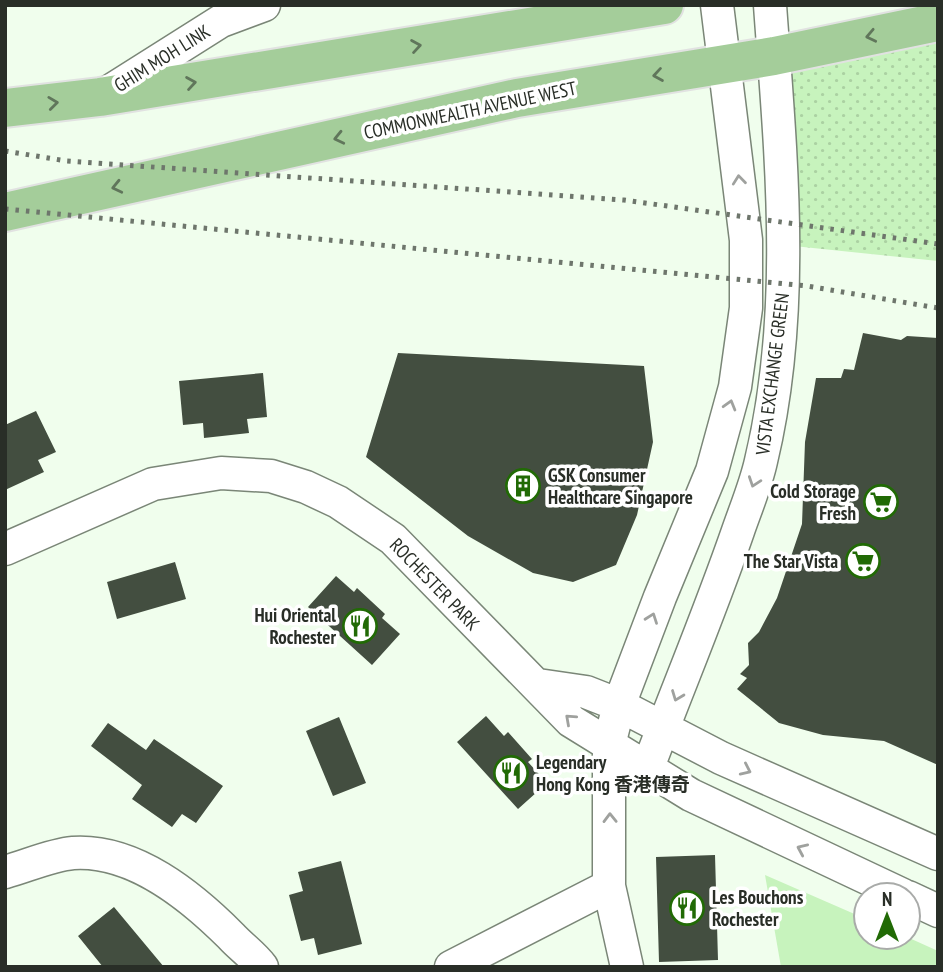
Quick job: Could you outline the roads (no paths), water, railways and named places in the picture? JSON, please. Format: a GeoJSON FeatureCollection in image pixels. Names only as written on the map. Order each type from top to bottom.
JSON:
{"type":"FeatureCollection","features":[{"type":"Feature","properties":{"kind":"main road"},"geometry":{"type":"LineString","coordinates":[[5,108],[100,97],[664,5]]}},
{"type":"Feature","properties":{"kind":"main road","name":"COMMONWEALTH AVENUE WEST"},"geometry":{"type":"LineString","coordinates":[[5,212],[517,98],[774,56],[938,22]]}},
{"type":"Feature","properties":{"kind":"street","name":"GHIM MOH LINK"},"geometry":{"type":"LineString","coordinates":[[100,97],[221,21],[264,5]]}},
{"type":"Feature","properties":{"kind":"street","name":"VISTA EXCHANGE GREEN"},"geometry":{"type":"LineString","coordinates":[[609,745],[620,705],[712,471],[735,387],[746,308],[746,240],[718,5]]}},
{"type":"Feature","properties":{"kind":"street","name":"VISTA EXCHANGE GREEN"},"geometry":{"type":"LineString","coordinates":[[648,770],[723,573],[757,474],[772,403],[783,311],[785,245],[770,5]]}},
{"type":"Feature","properties":{"kind":"street","name":"ROCHESTER PARK"},"geometry":{"type":"LineString","coordinates":[[5,549],[153,484],[221,473],[271,476],[306,487],[338,502],[393,538],[571,721],[609,745]]}},
{"type":"Feature","properties":{"kind":"street"},"geometry":{"type":"LineString","coordinates":[[538,685],[586,692],[620,705],[721,758],[938,855]]}},
{"type":"Feature","properties":{"kind":"street"},"geometry":{"type":"LineString","coordinates":[[609,745],[721,810],[873,881]]}},
{"type":"Feature","properties":{"kind":"street"},"geometry":{"type":"LineString","coordinates":[[609,745],[609,886],[627,967]]}},
{"type":"Feature","properties":{"kind":"street"},"geometry":{"type":"LineString","coordinates":[[5,872],[73,853],[111,857],[165,882],[193,902],[262,967]]}},
{"type":"Feature","properties":{"kind":"street"},"geometry":{"type":"LineString","coordinates":[[451,967],[609,886]]}},
{"type":"Feature","properties":{"kind":"street"},"geometry":{"type":"LineString","coordinates":[[922,904],[938,911]]}},
{"type":"Feature","properties":{"kind":"railway"},"geometry":{"type":"LineString","coordinates":[[5,151],[67,161],[624,200],[938,244]]}},
{"type":"Feature","properties":{"kind":"railway"},"geometry":{"type":"LineString","coordinates":[[5,209],[807,286],[938,308]]}},
{"type":"Feature","properties":{"kind":"place","name":"GSK Consumer Healthcare Singapore"},"geometry":{"type":"Point","coordinates":[523,486]}},
{"type":"Feature","properties":{"kind":"place","name":"Cold Storage Fresh"},"geometry":{"type":"Point","coordinates":[881,502]}},
{"type":"Feature","properties":{"kind":"place","name":"The Star Vista"},"geometry":{"type":"Point","coordinates":[863,561]}},
{"type":"Feature","properties":{"kind":"place","name":"Hui Oriental Rochester"},"geometry":{"type":"Point","coordinates":[360,626]}},
{"type":"Feature","properties":{"kind":"place","name":"Legendary Hong Kong 香港傳奇"},"geometry":{"type":"Point","coordinates":[511,773]}},
{"type":"Feature","properties":{"kind":"place","name":"Les Bouchons Rochester"},"geometry":{"type":"Point","coordinates":[687,908]}}]}
